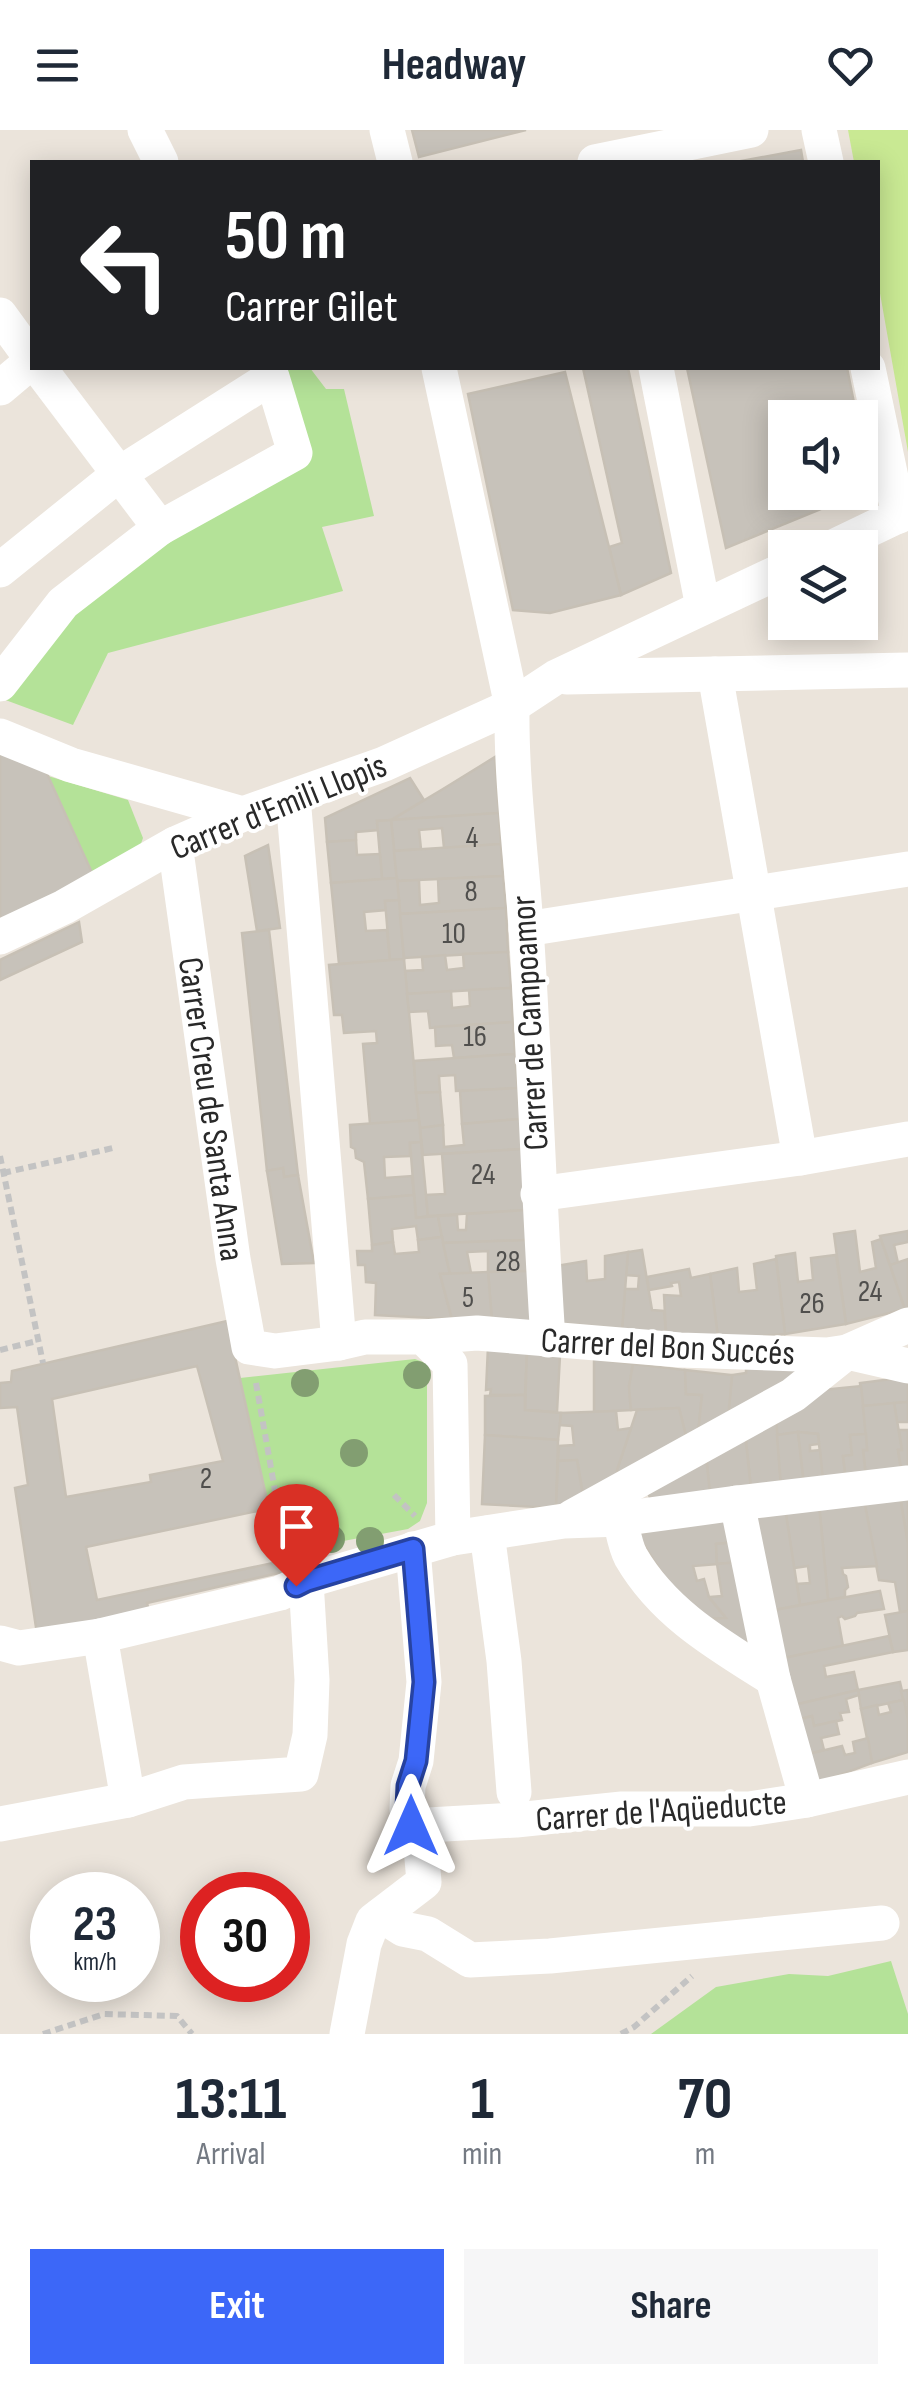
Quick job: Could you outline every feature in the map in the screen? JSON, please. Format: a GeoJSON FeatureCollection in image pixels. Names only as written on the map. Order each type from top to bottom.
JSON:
{"type":"FeatureCollection","features":[{"type":"Feature","properties":{"kind":"street"},"geometry":{"type":"LineString","coordinates":[[145,130],[160,160]]}},
{"type":"Feature","properties":{"kind":"street"},"geometry":{"type":"LineString","coordinates":[[388,130],[394,160]]}},
{"type":"Feature","properties":{"kind":"street"},"geometry":{"type":"LineString","coordinates":[[609,153],[751,130]]}},
{"type":"Feature","properties":{"kind":"street"},"geometry":{"type":"LineString","coordinates":[[819,130],[826,160]]}},
{"type":"Feature","properties":{"kind":"street"},"geometry":{"type":"LineString","coordinates":[[0,315],[30,357]]}},
{"type":"Feature","properties":{"kind":"street"},"geometry":{"type":"LineString","coordinates":[[0,388],[30,362]]}},
{"type":"Feature","properties":{"kind":"street"},"geometry":{"type":"LineString","coordinates":[[40,370],[160,528]]}},
{"type":"Feature","properties":{"kind":"street","name":"Carrer de Campoamor"},"geometry":{"type":"LineString","coordinates":[[439,370],[512,706],[548,1340]]}},
{"type":"Feature","properties":{"kind":"street"},"geometry":{"type":"LineString","coordinates":[[656,370],[703,607]]}},
{"type":"Feature","properties":{"kind":"street"},"geometry":{"type":"LineString","coordinates":[[868,370],[904,514],[870,530]]}},
{"type":"Feature","properties":{"kind":"street"},"geometry":{"type":"LineString","coordinates":[[0,570],[118,474],[272,376],[295,453],[160,528],[63,603],[0,684]]}},
{"type":"Feature","properties":{"kind":"street","name":"Carrer d'Emili Llopis"},"geometry":{"type":"LineString","coordinates":[[0,937],[64,907],[175,844],[243,814],[384,764],[512,706],[556,677],[768,577]]}},
{"type":"Feature","properties":{"kind":"street"},"geometry":{"type":"LineString","coordinates":[[556,677],[908,670]]}},
{"type":"Feature","properties":{"kind":"street"},"geometry":{"type":"LineString","coordinates":[[715,674],[800,1158]]}},
{"type":"Feature","properties":{"kind":"street"},"geometry":{"type":"LineString","coordinates":[[0,736],[71,765],[243,814]]}},
{"type":"Feature","properties":{"kind":"street"},"geometry":{"type":"LineString","coordinates":[[292,797],[338,1344]]}},
{"type":"Feature","properties":{"kind":"street","name":"Carrer Creu de Santa Anna"},"geometry":{"type":"LineString","coordinates":[[175,844],[234,1259],[262,1349]]}},
{"type":"Feature","properties":{"kind":"street"},"geometry":{"type":"LineString","coordinates":[[526,929],[908,868]]}},
{"type":"Feature","properties":{"kind":"street"},"geometry":{"type":"LineString","coordinates":[[538,1194],[908,1139]]}},
{"type":"Feature","properties":{"kind":"street","name":"Carrer del Bon Succés"},"geometry":{"type":"LineString","coordinates":[[262,1349],[338,1344],[365,1337],[477,1333],[680,1350],[828,1354],[847,1352],[908,1325]]}},
{"type":"Feature","properties":{"kind":"street"},"geometry":{"type":"LineString","coordinates":[[422,1337],[450,1364],[470,1535],[504,1660],[514,1792]]}},
{"type":"Feature","properties":{"kind":"street"},"geometry":{"type":"LineString","coordinates":[[564,1521],[793,1395],[847,1352],[908,1366]]}},
{"type":"Feature","properties":{"kind":"street"},"geometry":{"type":"LineString","coordinates":[[0,1644],[19,1648],[100,1636],[280,1593],[416,1535],[470,1535],[908,1483]]}},
{"type":"Feature","properties":{"kind":"street"},"geometry":{"type":"LineString","coordinates":[[737,1502],[773,1679],[806,1800]]}},
{"type":"Feature","properties":{"kind":"street"},"geometry":{"type":"LineString","coordinates":[[620,1519],[629,1554],[666,1605],[703,1636],[773,1679]]}},
{"type":"Feature","properties":{"kind":"street"},"geometry":{"type":"LineString","coordinates":[[347,2034],[364,1944],[373,1921],[424,1882],[421,1846],[407,1808],[424,1682],[416,1535]]}},
{"type":"Feature","properties":{"kind":"street"},"geometry":{"type":"LineString","coordinates":[[0,1824],[128,1800],[184,1782],[300,1774],[310,1735],[312,1680],[306,1581]]}},
{"type":"Feature","properties":{"kind":"street"},"geometry":{"type":"LineString","coordinates":[[100,1636],[128,1800]]}},
{"type":"Feature","properties":{"kind":"street","name":"Carrer de l'Aqüeducte"},"geometry":{"type":"LineString","coordinates":[[411,1826],[622,1809],[749,1809],[908,1777]]}},
{"type":"Feature","properties":{"kind":"street"},"geometry":{"type":"LineString","coordinates":[[381,1915],[403,1929],[428,1934],[470,1960],[550,1956],[882,1923]]}},
{"type":"Feature","properties":{"kind":"path"},"geometry":{"type":"LineString","coordinates":[[4,1174],[112,1148]]}},
{"type":"Feature","properties":{"kind":"path"},"geometry":{"type":"LineString","coordinates":[[0,1156],[43,1363]]}},
{"type":"Feature","properties":{"kind":"path"},"geometry":{"type":"LineString","coordinates":[[0,1350],[38,1341]]}},
{"type":"Feature","properties":{"kind":"path"},"geometry":{"type":"LineString","coordinates":[[262,1349],[283,1539]]}},
{"type":"Feature","properties":{"kind":"path"},"geometry":{"type":"LineString","coordinates":[[394,1495],[416,1535]]}},
{"type":"Feature","properties":{"kind":"path"},"geometry":{"type":"LineString","coordinates":[[620,2034],[634,2027],[734,1939]]}},
{"type":"Feature","properties":{"kind":"path"},"geometry":{"type":"LineString","coordinates":[[43,2034],[104,2014],[177,2016],[192,2034]]}},
{"type":"Feature","properties":{"kind":"green space"},"geometry":{"type":"Polygon","coordinates":[[[848,130],[908,130],[908,452],[880,293],[880,160],[854,160],[848,130]]]}},
{"type":"Feature","properties":{"kind":"green space"},"geometry":{"type":"Polygon","coordinates":[[[277,370],[312,370],[326,389],[344,389],[374,516],[322,527],[343,591],[108,653],[73,725],[0,698],[63,603],[295,453],[277,370]]]}},
{"type":"Feature","properties":{"kind":"green space"},"geometry":{"type":"Polygon","coordinates":[[[48,776],[128,800],[143,838],[138,852],[94,877],[48,776]]]}},
{"type":"Feature","properties":{"kind":"green space"},"geometry":{"type":"Polygon","coordinates":[[[415,1359],[423,1362],[427,1371],[427,1503],[420,1521],[408,1529],[300,1549],[301,1564],[288,1566],[283,1572],[240,1378],[415,1359]]]}},
{"type":"Feature","properties":{"kind":"green space"},"geometry":{"type":"Polygon","coordinates":[[[891,1961],[908,2014],[908,2034],[651,2034],[716,1987],[789,1974],[828,1976],[891,1961]]]}},
{"type":"Feature","properties":{"kind":"building"},"geometry":{"type":"Polygon","coordinates":[[[412,130],[526,130],[419,157],[412,130]]]}},
{"type":"Feature","properties":{"kind":"building"},"geometry":{"type":"Polygon","coordinates":[[[801,150],[803,160],[747,160],[801,150]]]}},
{"type":"Feature","properties":{"kind":"building"},"geometry":{"type":"Polygon","coordinates":[[[583,370],[628,370],[671,573],[621,595],[609,547],[622,543],[583,370]]]}},
{"type":"Feature","properties":{"kind":"building"},"geometry":{"type":"Polygon","coordinates":[[[687,370],[847,370],[853,400],[768,400],[768,510],[818,510],[726,548],[687,370]]]}},
{"type":"Feature","properties":{"kind":"building"},"geometry":{"type":"Polygon","coordinates":[[[565,372],[621,595],[550,613],[513,610],[468,394],[565,372]]]}},
{"type":"Feature","properties":{"kind":"building"},"geometry":{"type":"Polygon","coordinates":[[[0,750],[43,765],[94,877],[0,919],[0,750]]]}},
{"type":"Feature","properties":{"kind":"building"},"geometry":{"type":"Polygon","coordinates":[[[495,757],[499,813],[391,820],[443,789],[495,757]]]}},
{"type":"Feature","properties":{"kind":"building"},"geometry":{"type":"Polygon","coordinates":[[[410,778],[424,800],[391,820],[377,821],[378,830],[356,832],[356,840],[327,842],[325,818],[410,778]]]}},
{"type":"Feature","properties":{"kind":"building"},"geometry":{"type":"Polygon","coordinates":[[[499,813],[501,844],[444,848],[442,828],[419,830],[421,849],[394,851],[391,820],[499,813]]]}},
{"type":"Feature","properties":{"kind":"building"},"geometry":{"type":"Polygon","coordinates":[[[391,820],[397,878],[382,879],[377,821],[391,820]]]}},
{"type":"Feature","properties":{"kind":"building"},"geometry":{"type":"Polygon","coordinates":[[[356,840],[357,855],[380,854],[382,879],[331,883],[327,842],[356,840]]]}},
{"type":"Feature","properties":{"kind":"building"},"geometry":{"type":"Polygon","coordinates":[[[501,844],[503,876],[397,881],[394,851],[501,844]]]}},
{"type":"Feature","properties":{"kind":"building"},"geometry":{"type":"Polygon","coordinates":[[[268,845],[280,928],[257,931],[245,856],[268,845]]]}},
{"type":"Feature","properties":{"kind":"building"},"geometry":{"type":"Polygon","coordinates":[[[503,876],[506,908],[400,914],[397,881],[419,880],[420,905],[439,903],[438,879],[503,876]]]}},
{"type":"Feature","properties":{"kind":"building"},"geometry":{"type":"Polygon","coordinates":[[[397,878],[399,900],[385,901],[386,910],[364,912],[366,931],[387,930],[390,960],[339,964],[331,883],[397,878]]]}},
{"type":"Feature","properties":{"kind":"building"},"geometry":{"type":"Polygon","coordinates":[[[399,900],[404,959],[390,960],[385,901],[399,900]]]}},
{"type":"Feature","properties":{"kind":"building"},"geometry":{"type":"Polygon","coordinates":[[[506,908],[508,952],[404,958],[400,914],[506,908]]]}},
{"type":"Feature","properties":{"kind":"building"},"geometry":{"type":"Polygon","coordinates":[[[79,922],[82,942],[0,980],[0,960],[79,922]]]}},
{"type":"Feature","properties":{"kind":"building"},"geometry":{"type":"Polygon","coordinates":[[[269,930],[298,1175],[284,1177],[283,1168],[267,1171],[242,933],[269,930]]]}},
{"type":"Feature","properties":{"kind":"building"},"geometry":{"type":"Polygon","coordinates":[[[508,952],[511,988],[407,994],[405,971],[423,970],[422,957],[445,955],[447,970],[464,968],[463,954],[508,952]]]}},
{"type":"Feature","properties":{"kind":"building"},"geometry":{"type":"Polygon","coordinates":[[[404,959],[419,1120],[370,1124],[363,1044],[377,1043],[376,1031],[344,1033],[342,1015],[334,1015],[329,965],[404,959]]]}},
{"type":"Feature","properties":{"kind":"building"},"geometry":{"type":"Polygon","coordinates":[[[511,988],[513,1022],[430,1028],[428,1011],[409,1012],[407,994],[451,991],[452,1008],[470,1006],[469,990],[511,988]]]}},
{"type":"Feature","properties":{"kind":"building"},"geometry":{"type":"Polygon","coordinates":[[[513,1022],[515,1054],[454,1058],[452,1045],[436,1046],[435,1027],[513,1022]]]}},
{"type":"Feature","properties":{"kind":"building"},"geometry":{"type":"Polygon","coordinates":[[[515,1054],[518,1088],[456,1091],[455,1075],[439,1076],[440,1092],[416,1093],[414,1061],[515,1054]]]}},
{"type":"Feature","properties":{"kind":"building"},"geometry":{"type":"Polygon","coordinates":[[[518,1088],[520,1119],[462,1124],[460,1091],[518,1088]]]}},
{"type":"Feature","properties":{"kind":"building"},"geometry":{"type":"Polygon","coordinates":[[[440,1092],[443,1125],[420,1128],[416,1093],[440,1092]]]}},
{"type":"Feature","properties":{"kind":"building"},"geometry":{"type":"Polygon","coordinates":[[[520,1119],[522,1149],[423,1155],[420,1128],[443,1125],[444,1147],[464,1145],[462,1124],[520,1119]]]}},
{"type":"Feature","properties":{"kind":"building"},"geometry":{"type":"Polygon","coordinates":[[[419,1120],[421,1142],[410,1143],[410,1156],[384,1157],[385,1178],[412,1176],[414,1195],[368,1199],[364,1162],[356,1158],[351,1147],[350,1125],[419,1120]]]}},
{"type":"Feature","properties":{"kind":"building"},"geometry":{"type":"Polygon","coordinates":[[[421,1142],[428,1216],[416,1218],[410,1143],[421,1142]]]}},
{"type":"Feature","properties":{"kind":"building"},"geometry":{"type":"Polygon","coordinates":[[[522,1149],[525,1210],[428,1216],[426,1195],[445,1194],[442,1154],[522,1149]]]}},
{"type":"Feature","properties":{"kind":"building"},"geometry":{"type":"Polygon","coordinates":[[[283,1168],[284,1177],[298,1175],[314,1263],[282,1264],[267,1171],[283,1168]]]}},
{"type":"Feature","properties":{"kind":"building"},"geometry":{"type":"Polygon","coordinates":[[[414,1195],[416,1218],[438,1216],[442,1237],[418,1240],[416,1226],[392,1229],[393,1242],[372,1245],[368,1199],[414,1195]]]}},
{"type":"Feature","properties":{"kind":"building"},"geometry":{"type":"Polygon","coordinates":[[[525,1210],[527,1240],[443,1243],[438,1216],[457,1215],[458,1230],[466,1230],[467,1214],[525,1210]]]}},
{"type":"Feature","properties":{"kind":"building"},"geometry":{"type":"Polygon","coordinates":[[[855,1231],[860,1272],[876,1268],[872,1242],[881,1239],[905,1309],[846,1324],[834,1234],[855,1231]]]}},
{"type":"Feature","properties":{"kind":"building"},"geometry":{"type":"Polygon","coordinates":[[[908,1231],[908,1242],[894,1245],[898,1263],[890,1265],[880,1236],[908,1231]]]}},
{"type":"Feature","properties":{"kind":"building"},"geometry":{"type":"Polygon","coordinates":[[[442,1237],[450,1274],[440,1274],[452,1319],[375,1315],[376,1283],[366,1282],[365,1265],[358,1265],[357,1251],[372,1251],[372,1245],[393,1242],[395,1254],[419,1252],[418,1240],[442,1237]]]}},
{"type":"Feature","properties":{"kind":"building"},"geometry":{"type":"Polygon","coordinates":[[[527,1240],[528,1271],[488,1272],[488,1251],[467,1252],[471,1273],[450,1274],[443,1243],[527,1240]]]}},
{"type":"Feature","properties":{"kind":"building"},"geometry":{"type":"Polygon","coordinates":[[[642,1250],[652,1310],[664,1311],[666,1333],[622,1329],[625,1289],[638,1289],[639,1276],[626,1275],[628,1252],[642,1250]]]}},
{"type":"Feature","properties":{"kind":"building"},"geometry":{"type":"Polygon","coordinates":[[[628,1252],[622,1329],[561,1323],[556,1266],[586,1261],[587,1281],[605,1279],[605,1256],[628,1252]]]}},
{"type":"Feature","properties":{"kind":"building"},"geometry":{"type":"Polygon","coordinates":[[[795,1253],[798,1282],[813,1280],[811,1258],[836,1255],[846,1324],[785,1334],[776,1256],[795,1253]]]}},
{"type":"Feature","properties":{"kind":"building"},"geometry":{"type":"Polygon","coordinates":[[[776,1259],[785,1334],[718,1338],[710,1274],[737,1268],[739,1292],[757,1290],[754,1264],[776,1259]]]}},
{"type":"Feature","properties":{"kind":"building"},"geometry":{"type":"Polygon","coordinates":[[[908,1259],[908,1308],[905,1309],[890,1265],[908,1259]]]}},
{"type":"Feature","properties":{"kind":"building"},"geometry":{"type":"Polygon","coordinates":[[[689,1269],[691,1278],[710,1274],[718,1338],[666,1333],[664,1295],[681,1296],[679,1282],[649,1290],[647,1277],[689,1269]]]}},
{"type":"Feature","properties":{"kind":"building"},"geometry":{"type":"Polygon","coordinates":[[[528,1271],[533,1324],[492,1322],[488,1272],[528,1271]]]}},
{"type":"Feature","properties":{"kind":"building"},"geometry":{"type":"Polygon","coordinates":[[[488,1272],[492,1322],[452,1319],[440,1274],[488,1272]]]}},
{"type":"Feature","properties":{"kind":"building"},"geometry":{"type":"Polygon","coordinates":[[[227,1321],[283,1572],[147,1603],[149,1611],[37,1634],[15,1488],[28,1485],[17,1407],[0,1408],[0,1383],[11,1382],[12,1371],[227,1321]],[[197,1366],[52,1399],[66,1497],[151,1482],[150,1475],[223,1461],[197,1366]],[[267,1509],[86,1547],[97,1600],[278,1562],[267,1509]]]}},
{"type":"Feature","properties":{"kind":"building"},"geometry":{"type":"Polygon","coordinates":[[[488,1347],[527,1351],[525,1395],[490,1395],[491,1389],[486,1390],[488,1347]]]}},
{"type":"Feature","properties":{"kind":"building"},"geometry":{"type":"Polygon","coordinates":[[[527,1351],[560,1355],[557,1412],[525,1410],[527,1351]]]}},
{"type":"Feature","properties":{"kind":"building"},"geometry":{"type":"Polygon","coordinates":[[[594,1359],[633,1364],[631,1410],[594,1412],[594,1359]]]}},
{"type":"Feature","properties":{"kind":"building"},"geometry":{"type":"Polygon","coordinates":[[[800,1362],[799,1381],[728,1419],[732,1375],[746,1373],[746,1369],[800,1362]]]}},
{"type":"Feature","properties":{"kind":"building"},"geometry":{"type":"Polygon","coordinates":[[[633,1364],[685,1370],[686,1394],[702,1395],[698,1434],[687,1440],[679,1408],[631,1410],[633,1364]]]}},
{"type":"Feature","properties":{"kind":"building"},"geometry":{"type":"Polygon","coordinates":[[[685,1370],[732,1375],[728,1419],[698,1434],[702,1395],[686,1394],[685,1370]]]}},
{"type":"Feature","properties":{"kind":"building"},"geometry":{"type":"Polygon","coordinates":[[[908,1377],[908,1402],[863,1406],[860,1383],[908,1377]]]}},
{"type":"Feature","properties":{"kind":"building"},"geometry":{"type":"Polygon","coordinates":[[[861,1386],[866,1434],[850,1435],[852,1455],[843,1456],[846,1480],[823,1482],[818,1434],[777,1435],[776,1416],[822,1390],[861,1386]]]}},
{"type":"Feature","properties":{"kind":"building"},"geometry":{"type":"Polygon","coordinates":[[[525,1395],[525,1410],[561,1413],[558,1440],[485,1435],[485,1396],[525,1395]]]}},
{"type":"Feature","properties":{"kind":"building"},"geometry":{"type":"Polygon","coordinates":[[[908,1402],[908,1422],[897,1422],[894,1403],[908,1402]]]}},
{"type":"Feature","properties":{"kind":"building"},"geometry":{"type":"Polygon","coordinates":[[[894,1403],[902,1474],[866,1478],[863,1406],[894,1403]]]}},
{"type":"Feature","properties":{"kind":"building"},"geometry":{"type":"Polygon","coordinates":[[[679,1408],[687,1440],[618,1477],[637,1410],[679,1408]]]}},
{"type":"Feature","properties":{"kind":"building"},"geometry":{"type":"Polygon","coordinates":[[[616,1411],[618,1430],[631,1428],[618,1477],[583,1496],[577,1460],[558,1461],[559,1446],[574,1445],[572,1426],[560,1425],[561,1413],[616,1411]]]}},
{"type":"Feature","properties":{"kind":"building"},"geometry":{"type":"Polygon","coordinates":[[[776,1416],[781,1486],[751,1489],[745,1433],[776,1416]]]}},
{"type":"Feature","properties":{"kind":"building"},"geometry":{"type":"Polygon","coordinates":[[[899,1430],[908,1430],[908,1474],[902,1474],[899,1430]]]}},
{"type":"Feature","properties":{"kind":"building"},"geometry":{"type":"Polygon","coordinates":[[[798,1432],[804,1484],[781,1486],[777,1435],[798,1432]]]}},
{"type":"Feature","properties":{"kind":"building"},"geometry":{"type":"Polygon","coordinates":[[[798,1432],[818,1434],[819,1444],[810,1445],[810,1451],[820,1450],[823,1482],[804,1484],[798,1432]]]}},
{"type":"Feature","properties":{"kind":"building"},"geometry":{"type":"Polygon","coordinates":[[[745,1433],[751,1489],[710,1494],[706,1455],[745,1433]]]}},
{"type":"Feature","properties":{"kind":"building"},"geometry":{"type":"Polygon","coordinates":[[[866,1434],[866,1478],[846,1480],[843,1456],[852,1455],[850,1435],[866,1434]]]}},
{"type":"Feature","properties":{"kind":"building"},"geometry":{"type":"Polygon","coordinates":[[[485,1435],[558,1440],[556,1508],[482,1504],[485,1435]]]}},
{"type":"Feature","properties":{"kind":"building"},"geometry":{"type":"Polygon","coordinates":[[[706,1455],[710,1494],[652,1502],[648,1493],[706,1455]]]}},
{"type":"Feature","properties":{"kind":"building"},"geometry":{"type":"Polygon","coordinates":[[[577,1460],[583,1496],[556,1508],[558,1461],[577,1460]]]}},
{"type":"Feature","properties":{"kind":"building"},"geometry":{"type":"Polygon","coordinates":[[[908,1496],[908,1542],[900,1497],[908,1496]]]}},
{"type":"Feature","properties":{"kind":"building"},"geometry":{"type":"Polygon","coordinates":[[[900,1497],[908,1544],[908,1611],[900,1612],[895,1582],[879,1580],[864,1500],[900,1497]]]}},
{"type":"Feature","properties":{"kind":"building"},"geometry":{"type":"Polygon","coordinates":[[[864,1500],[877,1566],[842,1568],[848,1587],[845,1597],[828,1600],[819,1504],[864,1500]]]}},
{"type":"Feature","properties":{"kind":"building"},"geometry":{"type":"Polygon","coordinates":[[[819,1504],[828,1600],[800,1605],[797,1584],[810,1583],[808,1566],[794,1568],[785,1508],[819,1504]]]}},
{"type":"Feature","properties":{"kind":"building"},"geometry":{"type":"Polygon","coordinates":[[[785,1508],[800,1605],[769,1611],[751,1511],[785,1508]]]}},
{"type":"Feature","properties":{"kind":"building"},"geometry":{"type":"Polygon","coordinates":[[[736,1514],[738,1542],[716,1544],[717,1564],[693,1566],[697,1581],[704,1579],[709,1597],[726,1618],[711,1619],[679,1600],[637,1534],[736,1514]]]}},
{"type":"Feature","properties":{"kind":"building"},"geometry":{"type":"Polygon","coordinates":[[[738,1542],[740,1562],[717,1564],[716,1544],[738,1542]]]}},
{"type":"Feature","properties":{"kind":"building"},"geometry":{"type":"Polygon","coordinates":[[[740,1562],[748,1642],[736,1646],[711,1619],[726,1618],[709,1597],[722,1596],[717,1564],[740,1562]]]}},
{"type":"Feature","properties":{"kind":"building"},"geometry":{"type":"Polygon","coordinates":[[[880,1591],[884,1609],[838,1618],[843,1646],[779,1659],[769,1611],[880,1591]]]}},
{"type":"Feature","properties":{"kind":"building"},"geometry":{"type":"Polygon","coordinates":[[[908,1611],[908,1650],[893,1652],[885,1615],[908,1611]]]}},
{"type":"Feature","properties":{"kind":"building"},"geometry":{"type":"Polygon","coordinates":[[[889,1636],[893,1652],[824,1666],[826,1677],[854,1672],[858,1690],[790,1706],[779,1659],[889,1636]]]}},
{"type":"Feature","properties":{"kind":"building"},"geometry":{"type":"Polygon","coordinates":[[[900,1682],[904,1700],[861,1709],[858,1690],[900,1682]]]}},
{"type":"Feature","properties":{"kind":"building"},"geometry":{"type":"Polygon","coordinates":[[[858,1690],[859,1695],[846,1699],[849,1712],[840,1713],[842,1720],[814,1726],[812,1716],[793,1721],[790,1706],[858,1690]]]}},
{"type":"Feature","properties":{"kind":"building"},"geometry":{"type":"Polygon","coordinates":[[[908,1690],[908,1720],[901,1691],[908,1690]]]}},
{"type":"Feature","properties":{"kind":"building"},"geometry":{"type":"Polygon","coordinates":[[[904,1700],[908,1752],[872,1763],[861,1709],[877,1705],[879,1715],[891,1712],[888,1703],[904,1700]]]}},
{"type":"Feature","properties":{"kind":"building"},"geometry":{"type":"Polygon","coordinates":[[[812,1716],[814,1726],[836,1721],[839,1734],[821,1738],[824,1750],[800,1756],[793,1721],[812,1716]]]}},
{"type":"Feature","properties":{"kind":"building"},"geometry":{"type":"Polygon","coordinates":[[[868,1738],[872,1763],[807,1787],[800,1756],[842,1746],[845,1755],[855,1753],[853,1742],[868,1738]]]}},
{"type":"Feature","properties":{"kind":"route"},"geometry":{"type":"LineString","coordinates":[[296,1586],[413,1549],[424,1682],[416,1761],[408,1786],[411,1826]]}}]}
